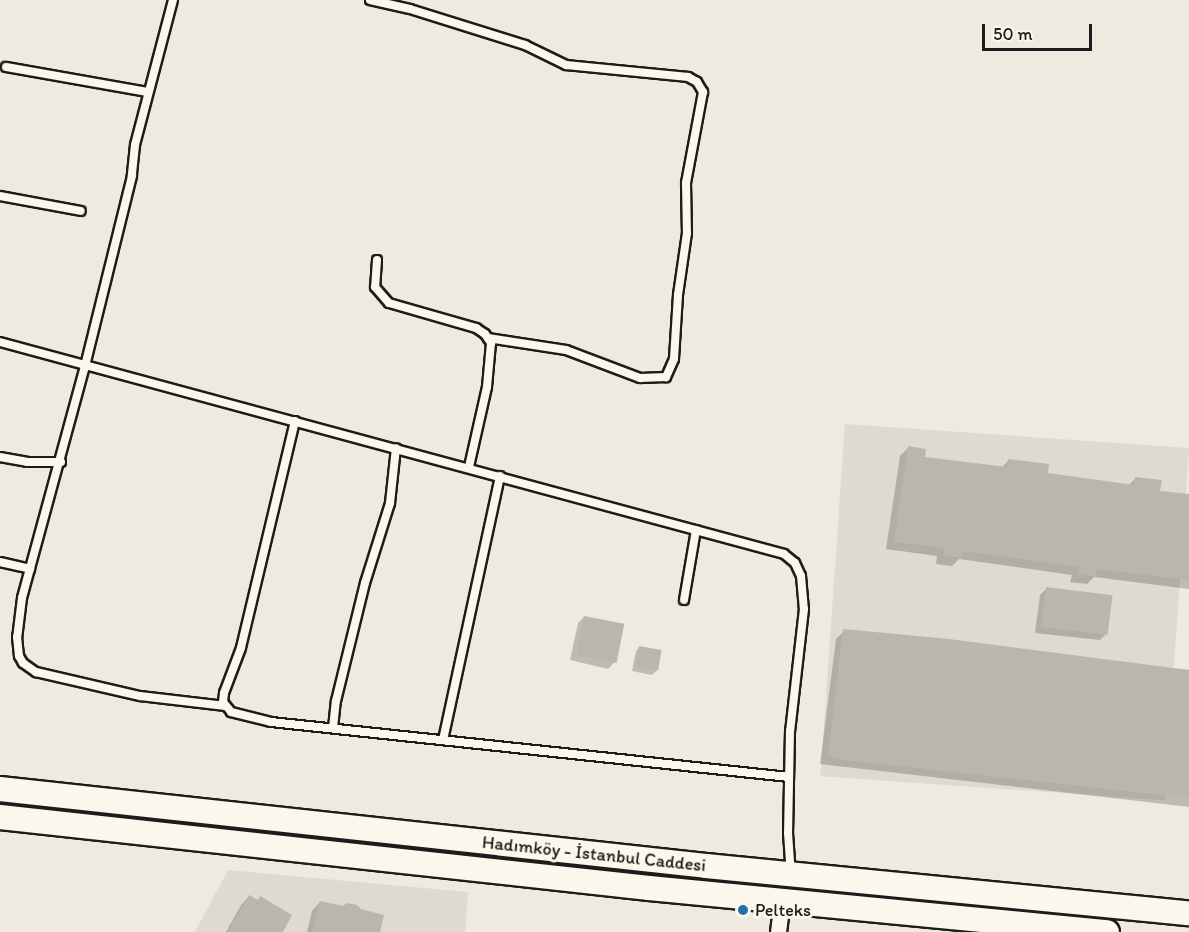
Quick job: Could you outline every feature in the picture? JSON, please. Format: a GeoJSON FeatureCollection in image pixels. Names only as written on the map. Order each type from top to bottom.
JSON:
{"type":"FeatureCollection","features":[{"type":"Feature","properties":{"kind":"main road","name":"Hadımköy - İstanbul Caddesi"},"geometry":{"type":"LineString","coordinates":[[0,789],[791,874],[1189,913]]}},
{"type":"Feature","properties":{"kind":"main road","name":"Hadımköy - İstanbul Caddesi"},"geometry":{"type":"LineString","coordinates":[[0,817],[637,887],[1107,932]]}},
{"type":"Feature","properties":{"kind":"street"},"geometry":{"type":"LineString","coordinates":[[778,932],[782,900]]}},
{"type":"Feature","properties":{"kind":"lane"},"geometry":{"type":"LineString","coordinates":[[173,0],[135,145],[132,176],[61,462],[30,569],[17,637],[19,656],[23,663],[36,672],[140,696],[225,706],[236,714],[271,722],[789,777]]}},
{"type":"Feature","properties":{"kind":"lane"},"geometry":{"type":"LineString","coordinates":[[370,0],[410,9],[525,45],[566,64],[688,77],[697,82],[703,92],[686,183],[687,233],[678,295],[674,359],[666,377],[640,378],[566,350],[488,338]]}},
{"type":"Feature","properties":{"kind":"lane"},"geometry":{"type":"LineString","coordinates":[[6,67],[148,92]]}},
{"type":"Feature","properties":{"kind":"lane"},"geometry":{"type":"LineString","coordinates":[[0,196],[53,203],[81,211]]}},
{"type":"Feature","properties":{"kind":"lane"},"geometry":{"type":"LineString","coordinates":[[377,260],[375,287],[388,303],[476,328],[488,338],[492,348],[487,387],[469,468]]}},
{"type":"Feature","properties":{"kind":"lane"},"geometry":{"type":"LineString","coordinates":[[0,342],[784,554],[795,563],[801,576],[804,609],[790,731],[788,833],[791,874]]}},
{"type":"Feature","properties":{"kind":"lane"},"geometry":{"type":"LineString","coordinates":[[225,706],[224,693],[244,637],[295,421]]}},
{"type":"Feature","properties":{"kind":"lane"},"geometry":{"type":"LineString","coordinates":[[333,728],[336,701],[365,583],[390,503],[396,448]]}},
{"type":"Feature","properties":{"kind":"lane"},"geometry":{"type":"LineString","coordinates":[[0,457],[27,462],[61,462]]}},
{"type":"Feature","properties":{"kind":"lane"},"geometry":{"type":"LineString","coordinates":[[443,740],[500,476]]}},
{"type":"Feature","properties":{"kind":"lane"},"geometry":{"type":"LineString","coordinates":[[684,600],[696,530]]}},
{"type":"Feature","properties":{"kind":"lane"},"geometry":{"type":"LineString","coordinates":[[0,562],[30,569]]}},
{"type":"Feature","properties":{"kind":"shaded area"},"geometry":{"type":"Polygon","coordinates":[[[845,424],[1189,448],[1165,800],[820,776],[845,424]]]}},
{"type":"Feature","properties":{"kind":"shaded area"},"geometry":{"type":"Polygon","coordinates":[[[228,870],[468,892],[465,932],[195,932],[228,870]]]}},
{"type":"Feature","properties":{"kind":"building"},"geometry":{"type":"Polygon","coordinates":[[[908,446],[926,449],[925,457],[1007,467],[1008,459],[1049,464],[1048,473],[1134,485],[1135,477],[1162,480],[1160,491],[1189,494],[1189,580],[1097,569],[1096,577],[1078,574],[1079,567],[963,551],[962,558],[944,556],[945,548],[894,542],[908,446]]]}},
{"type":"Feature","properties":{"kind":"building"},"geometry":{"type":"Polygon","coordinates":[[[1046,587],[1113,595],[1108,635],[1041,627],[1046,587]]]}},
{"type":"Feature","properties":{"kind":"building"},"geometry":{"type":"Polygon","coordinates":[[[584,616],[624,624],[617,663],[576,655],[584,616]]]}},
{"type":"Feature","properties":{"kind":"building"},"geometry":{"type":"Polygon","coordinates":[[[843,629],[949,639],[1189,670],[1189,798],[843,760],[828,756],[843,629]]]}},
{"type":"Feature","properties":{"kind":"building"},"geometry":{"type":"Polygon","coordinates":[[[639,646],[662,650],[658,671],[635,667],[639,646]]]}},
{"type":"Feature","properties":{"kind":"building"},"geometry":{"type":"Polygon","coordinates":[[[249,895],[258,900],[260,896],[292,915],[283,932],[228,932],[249,895]]]}},
{"type":"Feature","properties":{"kind":"building"},"geometry":{"type":"Polygon","coordinates":[[[320,901],[343,906],[347,903],[357,905],[361,909],[384,915],[380,932],[312,932],[320,901]]]}},
{"type":"Feature","properties":{"kind":"place","name":"Pelteks"},"geometry":{"type":"Point","coordinates":[743,910]}}]}
